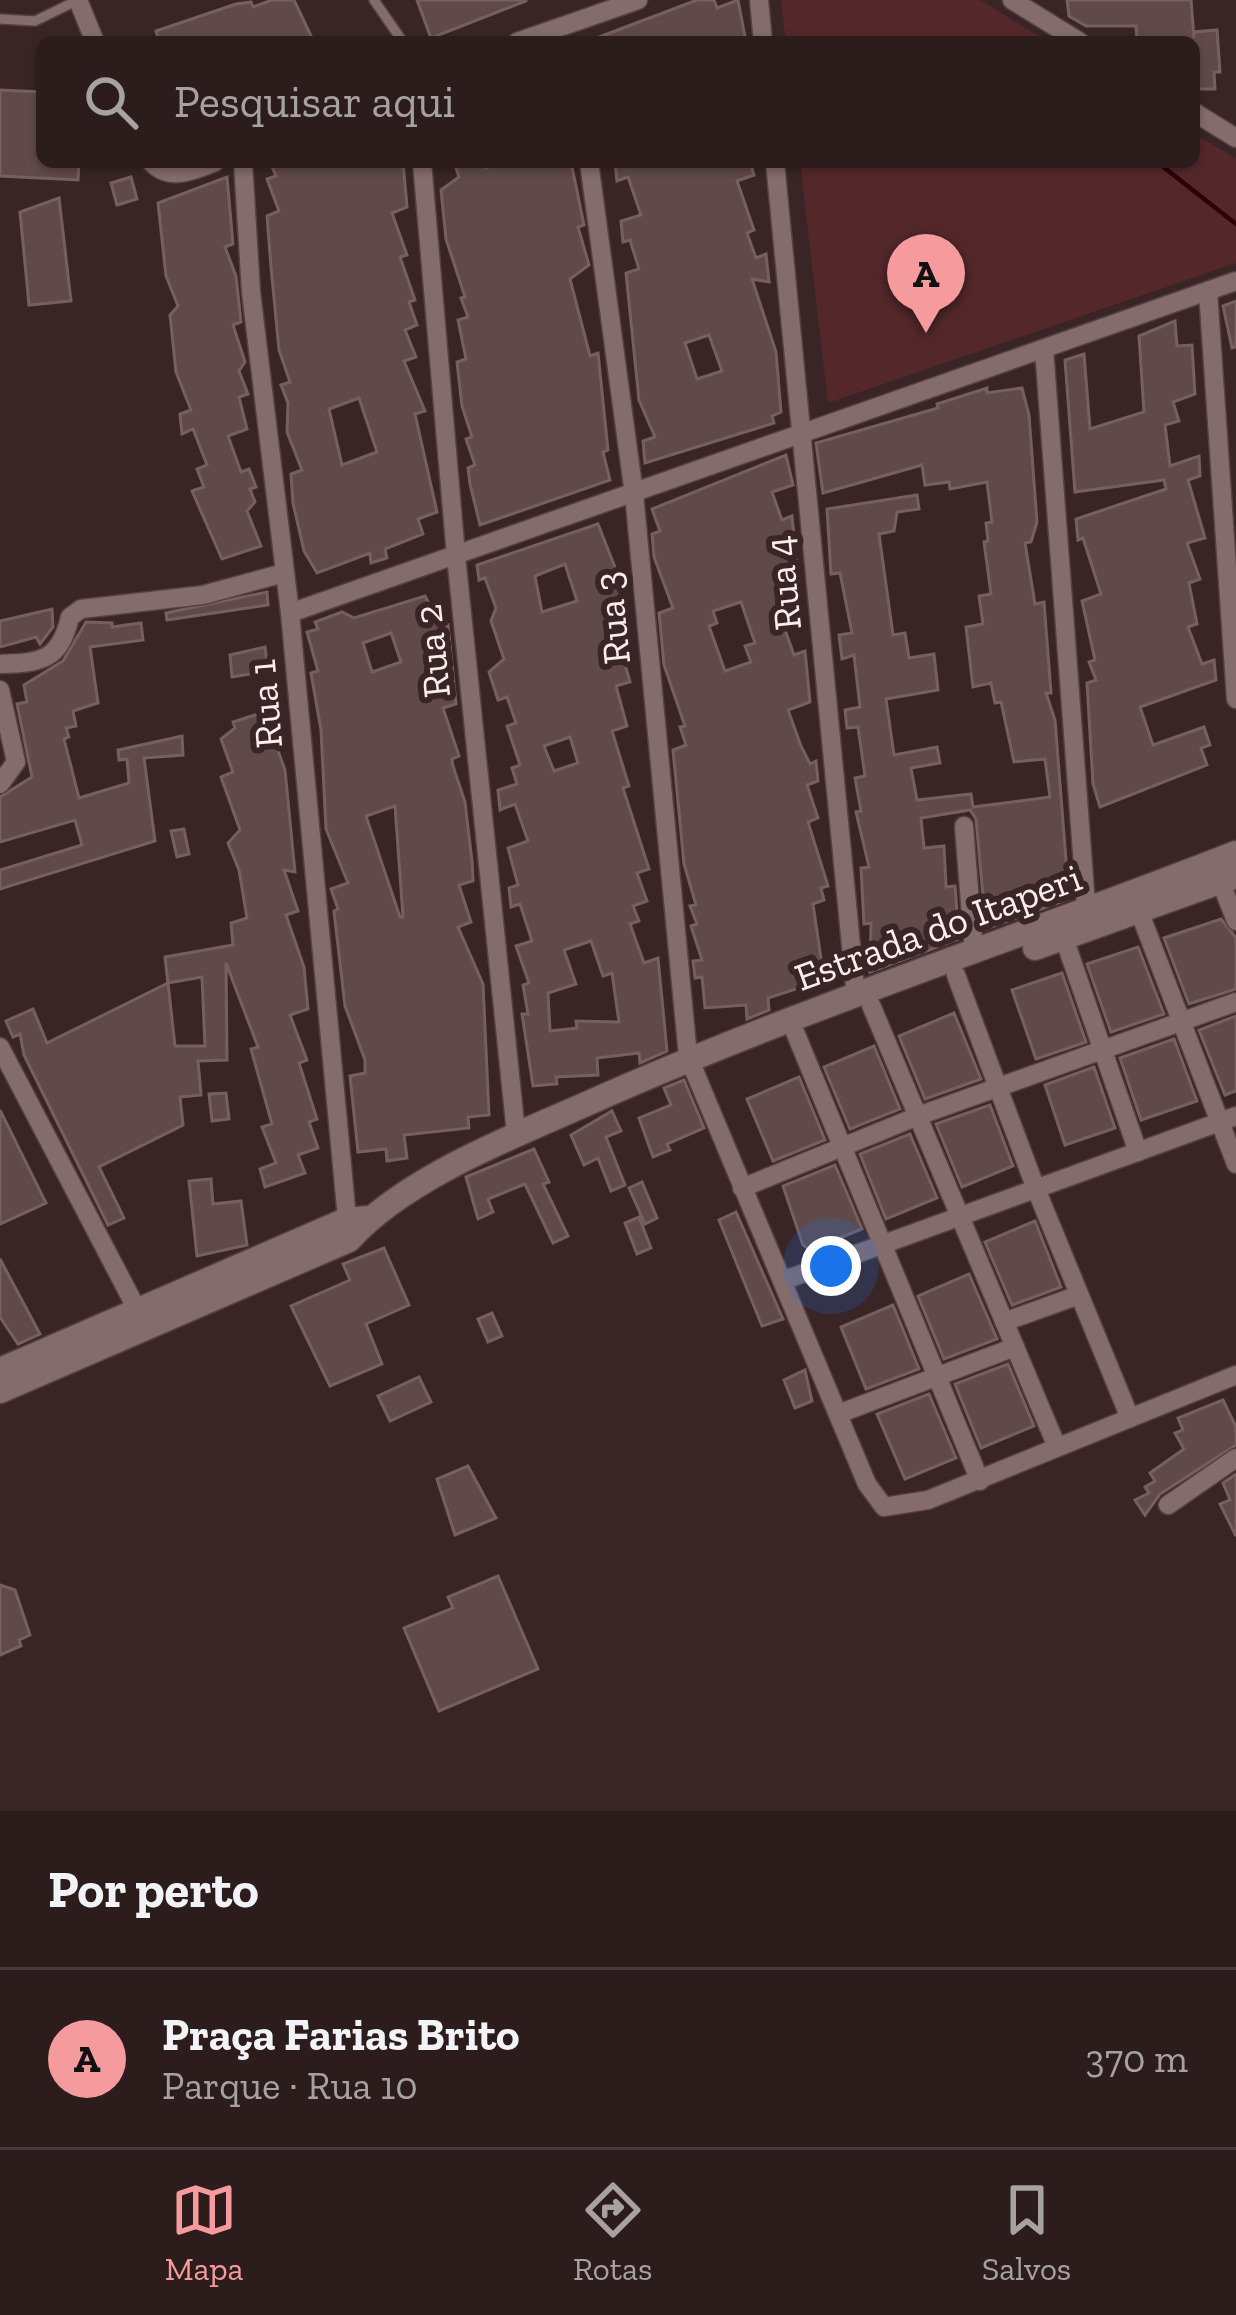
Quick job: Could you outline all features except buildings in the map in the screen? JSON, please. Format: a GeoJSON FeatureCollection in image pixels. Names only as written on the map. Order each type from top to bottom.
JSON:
{"type":"FeatureCollection","features":[{"type":"Feature","properties":{"kind":"street"},"geometry":{"type":"LineString","coordinates":[[78,0],[93,36]]}},
{"type":"Feature","properties":{"kind":"street"},"geometry":{"type":"LineString","coordinates":[[532,36],[638,0]]}},
{"type":"Feature","properties":{"kind":"street"},"geometry":{"type":"LineString","coordinates":[[759,0],[762,36]]}},
{"type":"Feature","properties":{"kind":"street"},"geometry":{"type":"LineString","coordinates":[[1012,0],[1070,36]]}},
{"type":"Feature","properties":{"kind":"street"},"geometry":{"type":"LineString","coordinates":[[570,21],[572,36]]}},
{"type":"Feature","properties":{"kind":"street"},"geometry":{"type":"LineString","coordinates":[[1200,116],[1236,138]]}},
{"type":"Feature","properties":{"kind":"street"},"geometry":{"type":"LineString","coordinates":[[156,168],[178,174],[196,168]]}},
{"type":"Feature","properties":{"kind":"street","name":"Rua 1"},"geometry":{"type":"LineString","coordinates":[[244,168],[251,292],[355,1226]]}},
{"type":"Feature","properties":{"kind":"street","name":"Rua 2"},"geometry":{"type":"LineString","coordinates":[[423,168],[455,556],[516,1133]]}},
{"type":"Feature","properties":{"kind":"street","name":"Rua 3"},"geometry":{"type":"LineString","coordinates":[[590,168],[634,494],[690,1062],[867,1484],[884,1507],[928,1500],[980,1481]]}},
{"type":"Feature","properties":{"kind":"street","name":"Rua 4"},"geometry":{"type":"LineString","coordinates":[[776,168],[864,1001],[918,1116],[1057,1447]]}},
{"type":"Feature","properties":{"kind":"street"},"geometry":{"type":"LineString","coordinates":[[290,613],[1236,281]]}},
{"type":"Feature","properties":{"kind":"street"},"geometry":{"type":"LineString","coordinates":[[1208,291],[1236,694]]}},
{"type":"Feature","properties":{"kind":"street"},"geometry":{"type":"LineString","coordinates":[[1044,349],[1088,920]]}},
{"type":"Feature","properties":{"kind":"street"},"geometry":{"type":"LineString","coordinates":[[0,664],[55,653],[64,641],[70,617],[81,609],[190,598],[284,573]]}},
{"type":"Feature","properties":{"kind":"street"},"geometry":{"type":"LineString","coordinates":[[0,690],[16,766],[0,784]]}},
{"type":"Feature","properties":{"kind":"street"},"geometry":{"type":"LineString","coordinates":[[964,826],[974,953]]}},
{"type":"Feature","properties":{"kind":"street","name":"Estrada do Itaperi"},"geometry":{"type":"LineString","coordinates":[[690,1062],[1064,938],[1088,920],[1236,853]]}},
{"type":"Feature","properties":{"kind":"street"},"geometry":{"type":"LineString","coordinates":[[1231,885],[1236,921]]}},
{"type":"Feature","properties":{"kind":"street","name":"Estrada do Itaperi"},"geometry":{"type":"LineString","coordinates":[[0,1391],[142,1320],[355,1226],[516,1133],[664,1069],[795,1032],[974,953],[1231,885]]}},
{"type":"Feature","properties":{"kind":"street"},"geometry":{"type":"LineString","coordinates":[[1139,911],[1181,1022],[1228,1119],[1236,1164]]}},
{"type":"Feature","properties":{"kind":"street"},"geometry":{"type":"LineString","coordinates":[[1064,938],[1138,1152]]}},
{"type":"Feature","properties":{"kind":"street"},"geometry":{"type":"LineString","coordinates":[[956,975],[1036,1189],[1130,1418]]}},
{"type":"Feature","properties":{"kind":"street"},"geometry":{"type":"LineString","coordinates":[[742,1188],[918,1116],[1236,1002]]}},
{"type":"Feature","properties":{"kind":"street"},"geometry":{"type":"LineString","coordinates":[[795,1032],[980,1481],[1236,1375]]}},
{"type":"Feature","properties":{"kind":"street"},"geometry":{"type":"LineString","coordinates":[[0,1047],[142,1320]]}},
{"type":"Feature","properties":{"kind":"street"},"geometry":{"type":"LineString","coordinates":[[782,1281],[1228,1119]]}},
{"type":"Feature","properties":{"kind":"street"},"geometry":{"type":"LineString","coordinates":[[1004,1322],[1079,1295]]}},
{"type":"Feature","properties":{"kind":"street","name":"Estrada do Itaperi"},"geometry":{"type":"LineString","coordinates":[[0,1370],[142,1320]]}},
{"type":"Feature","properties":{"kind":"street"},"geometry":{"type":"LineString","coordinates":[[838,1414],[1015,1347]]}},
{"type":"Feature","properties":{"kind":"street"},"geometry":{"type":"LineString","coordinates":[[1168,1505],[1236,1459]]}},
{"type":"Feature","properties":{"kind":"lane"},"geometry":{"type":"LineString","coordinates":[[0,19],[35,21],[78,0]]}},
{"type":"Feature","properties":{"kind":"lane"},"geometry":{"type":"LineString","coordinates":[[374,0],[399,36]]}},
{"type":"Feature","properties":{"kind":"shaded area"},"geometry":{"type":"Polygon","coordinates":[[[781,0],[980,0],[1038,36],[785,36],[781,0]]]}},
{"type":"Feature","properties":{"kind":"shaded area"},"geometry":{"type":"Polygon","coordinates":[[[1200,137],[1236,159],[1236,263],[828,403],[801,168],[1200,168],[1200,137]]]}},
{"type":"Feature","properties":{"kind":"waterway"},"geometry":{"type":"LineString","coordinates":[[1165,168],[1236,224]]}},
{"type":"Feature","properties":{"kind":"place","name":"Praça Farias Brito"},"geometry":{"type":"Point","coordinates":[926,333]}}]}
